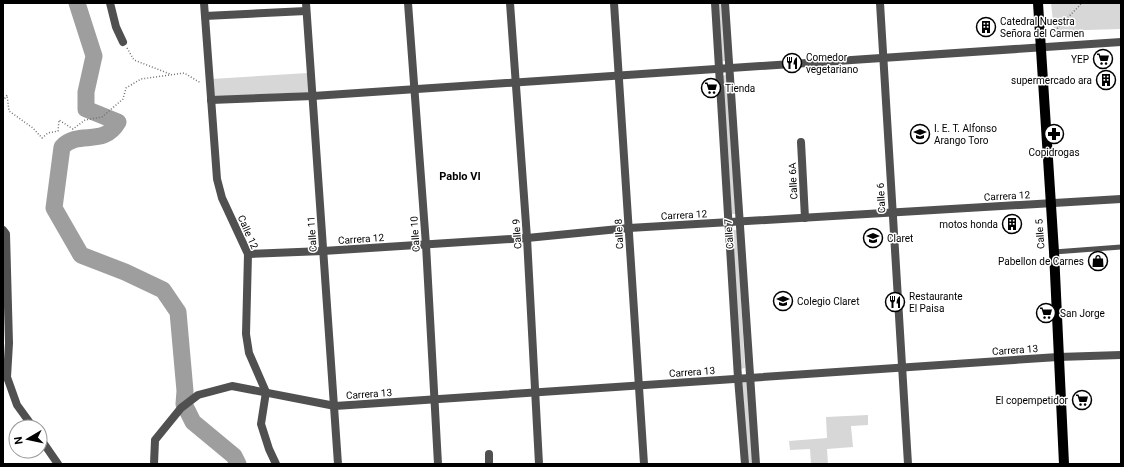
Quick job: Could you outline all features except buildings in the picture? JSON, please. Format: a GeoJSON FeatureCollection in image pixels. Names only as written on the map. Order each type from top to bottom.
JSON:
{"type":"FeatureCollection","features":[{"type":"Feature","properties":{"kind":"main road","name":"Calle 5"},"geometry":{"type":"LineString","coordinates":[[1038,3],[1054,252],[1064,464]]}},
{"type":"Feature","properties":{"kind":"street"},"geometry":{"type":"LineString","coordinates":[[110,3],[116,27],[123,42]]}},
{"type":"Feature","properties":{"kind":"street","name":"Calle 12"},"geometry":{"type":"LineString","coordinates":[[204,3],[217,179],[222,198],[248,254],[247,340],[249,353],[266,392]]}},
{"type":"Feature","properties":{"kind":"street","name":"Calle 10"},"geometry":{"type":"LineString","coordinates":[[408,3],[426,245],[436,400],[438,464]]}},
{"type":"Feature","properties":{"kind":"street","name":"Calle 9"},"geometry":{"type":"LineString","coordinates":[[510,3],[517,82],[527,238],[539,464]]}},
{"type":"Feature","properties":{"kind":"street","name":"Calle 8"},"geometry":{"type":"LineString","coordinates":[[614,3],[644,464]]}},
{"type":"Feature","properties":{"kind":"street","name":"Calle 7"},"geometry":{"type":"LineString","coordinates":[[714,3],[738,378],[745,464]]}},
{"type":"Feature","properties":{"kind":"street","name":"Calle 7"},"geometry":{"type":"LineString","coordinates":[[725,3],[749,378],[756,464]]}},
{"type":"Feature","properties":{"kind":"street","name":"Calle 6"},"geometry":{"type":"LineString","coordinates":[[880,3],[908,464]]}},
{"type":"Feature","properties":{"kind":"street"},"geometry":{"type":"LineString","coordinates":[[205,16],[306,7]]}},
{"type":"Feature","properties":{"kind":"street","name":"Calle 11"},"geometry":{"type":"LineString","coordinates":[[306,7],[338,464]]}},
{"type":"Feature","properties":{"kind":"street"},"geometry":{"type":"LineString","coordinates":[[211,100],[313,96],[1121,42]]}},
{"type":"Feature","properties":{"kind":"street","name":"Calle 6A"},"geometry":{"type":"LineString","coordinates":[[800,142],[805,218]]}},
{"type":"Feature","properties":{"kind":"street","name":"Carrera 12"},"geometry":{"type":"LineString","coordinates":[[248,254],[426,245],[527,238],[629,228],[892,214],[1121,199]]}},
{"type":"Feature","properties":{"kind":"street"},"geometry":{"type":"LineString","coordinates":[[3,230],[6,234],[8,288],[7,377],[17,405],[27,419]]}},
{"type":"Feature","properties":{"kind":"street","name":"Carrera 13"},"geometry":{"type":"LineString","coordinates":[[154,464],[155,440],[184,405],[198,395],[232,386],[335,406],[903,367],[1058,357],[1121,355]]}},
{"type":"Feature","properties":{"kind":"street"},"geometry":{"type":"LineString","coordinates":[[266,392],[262,424],[269,449],[276,464]]}},
{"type":"Feature","properties":{"kind":"street"},"geometry":{"type":"LineString","coordinates":[[48,450],[57,464]]}},
{"type":"Feature","properties":{"kind":"street"},"geometry":{"type":"LineString","coordinates":[[489,454],[489,464]]}},
{"type":"Feature","properties":{"kind":"lane"},"geometry":{"type":"LineString","coordinates":[[1054,252],[1121,246]]}},
{"type":"Feature","properties":{"kind":"path"},"geometry":{"type":"LineString","coordinates":[[1040,47],[1082,3]]}},
{"type":"Feature","properties":{"kind":"path"},"geometry":{"type":"LineString","coordinates":[[123,42],[134,60],[171,74]]}},
{"type":"Feature","properties":{"kind":"path"},"geometry":{"type":"LineString","coordinates":[[3,101],[7,95],[9,111],[33,128],[42,138],[48,133],[58,131],[59,120],[73,129],[85,120],[102,117],[124,99],[126,88],[141,79],[184,73],[194,77],[202,84],[210,84]]}},
{"type":"Feature","properties":{"kind":"shaded area"},"geometry":{"type":"Polygon","coordinates":[[[718,3],[722,3],[726,61],[722,61],[718,3]]]}},
{"type":"Feature","properties":{"kind":"shaded area"},"geometry":{"type":"Polygon","coordinates":[[[1051,3],[1121,3],[1121,29],[1054,31],[1051,3]]]}},
{"type":"Feature","properties":{"kind":"shaded area"},"geometry":{"type":"Polygon","coordinates":[[[308,73],[309,92],[213,97],[211,79],[308,73]]]}},
{"type":"Feature","properties":{"kind":"shaded area"},"geometry":{"type":"Polygon","coordinates":[[[726,75],[736,214],[732,214],[722,76],[726,75]]]}},
{"type":"Feature","properties":{"kind":"shaded area"},"geometry":{"type":"Polygon","coordinates":[[[732,230],[737,230],[745,368],[740,369],[732,230]]]}},
{"type":"Feature","properties":{"kind":"shaded area"},"geometry":{"type":"Polygon","coordinates":[[[747,382],[753,464],[748,464],[742,383],[747,382]]]}},
{"type":"Feature","properties":{"kind":"shaded area"},"geometry":{"type":"Polygon","coordinates":[[[868,415],[868,425],[851,426],[853,447],[827,449],[828,464],[811,464],[810,449],[790,450],[789,441],[827,438],[826,417],[868,415]]]}},
{"type":"Feature","properties":{"kind":"waterway"},"geometry":{"type":"LineString","coordinates":[[77,3],[94,56],[86,92],[86,109],[118,122],[112,130],[105,134],[98,137],[76,139],[62,147],[54,208],[81,255],[125,272],[163,290],[178,312],[185,391],[184,404],[193,422],[234,456],[238,464]]}},
{"type":"Feature","properties":{"kind":"place","name":"Catedral Nuestra Señora del Carmen"},"geometry":{"type":"Point","coordinates":[986,27]}},
{"type":"Feature","properties":{"kind":"place","name":"YEP"},"geometry":{"type":"Point","coordinates":[1103,59]}},
{"type":"Feature","properties":{"kind":"place","name":"Comedor vegetariano"},"geometry":{"type":"Point","coordinates":[792,63]}},
{"type":"Feature","properties":{"kind":"place","name":"supermercado ara"},"geometry":{"type":"Point","coordinates":[1106,80]}},
{"type":"Feature","properties":{"kind":"place","name":"Tienda"},"geometry":{"type":"Point","coordinates":[711,88]}},
{"type":"Feature","properties":{"kind":"place","name":"I. E. T. Alfonso Arango Toro"},"geometry":{"type":"Point","coordinates":[920,134]}},
{"type":"Feature","properties":{"kind":"place","name":"Copidrogas"},"geometry":{"type":"Point","coordinates":[1054,134]}},
{"type":"Feature","properties":{"kind":"place","name":"motos honda"},"geometry":{"type":"Point","coordinates":[1012,224]}},
{"type":"Feature","properties":{"kind":"place","name":"Claret"},"geometry":{"type":"Point","coordinates":[873,238]}},
{"type":"Feature","properties":{"kind":"place","name":"Pabellon de Carnes"},"geometry":{"type":"Point","coordinates":[1098,261]}},
{"type":"Feature","properties":{"kind":"place","name":"Colegio Claret"},"geometry":{"type":"Point","coordinates":[783,301]}},
{"type":"Feature","properties":{"kind":"place","name":"Restaurante El Paisa"},"geometry":{"type":"Point","coordinates":[895,302]}},
{"type":"Feature","properties":{"kind":"place","name":"San Jorge"},"geometry":{"type":"Point","coordinates":[1046,313]}},
{"type":"Feature","properties":{"kind":"place","name":"El copempetidor"},"geometry":{"type":"Point","coordinates":[1082,400]}},
{"type":"Feature","properties":{"kind":"district","name":"Pablo VI"},"geometry":{"type":"Point","coordinates":[460,176]}}]}
